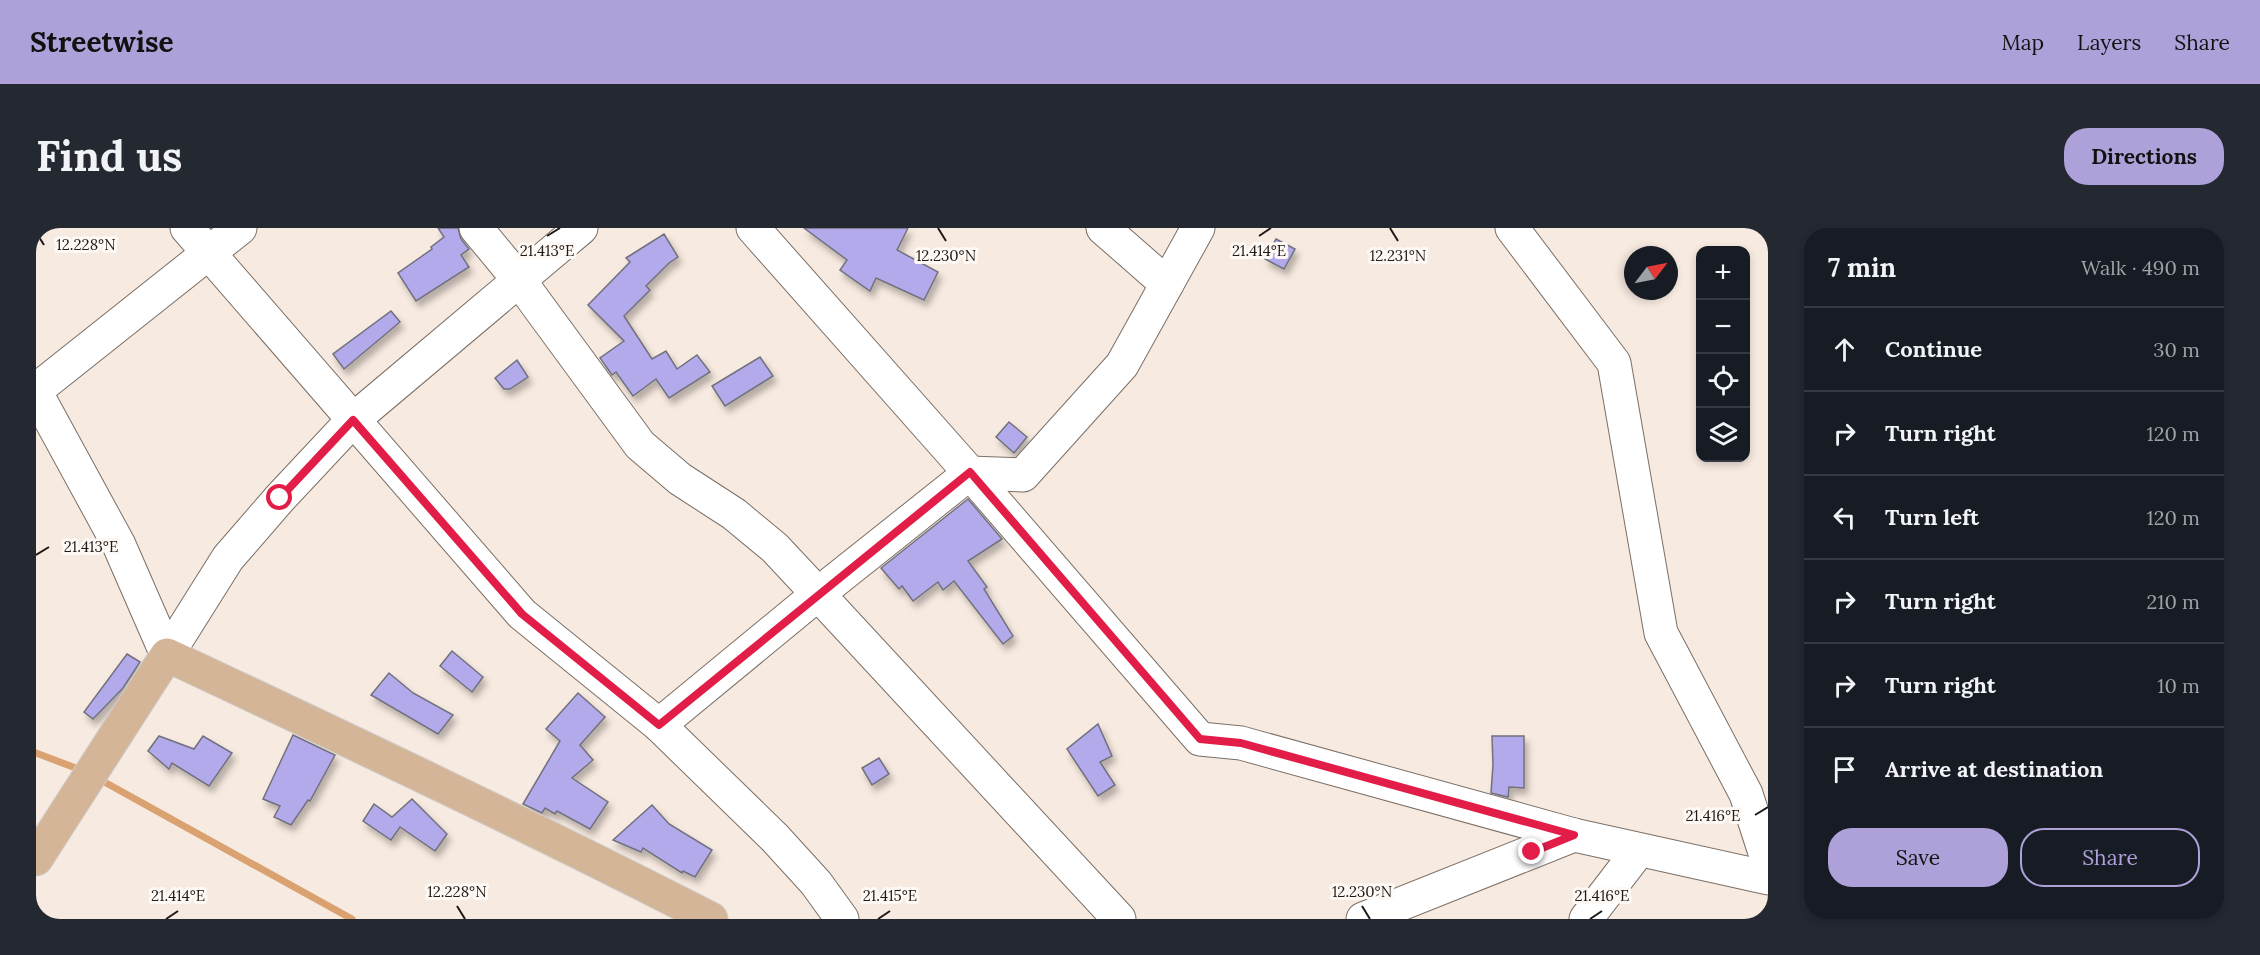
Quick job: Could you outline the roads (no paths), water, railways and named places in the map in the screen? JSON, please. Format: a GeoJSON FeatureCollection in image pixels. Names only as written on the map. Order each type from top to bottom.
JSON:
{"type":"FeatureCollection","features":[{"type":"Feature","properties":{"kind":"main road"},"geometry":{"type":"LineString","coordinates":[[36,859],[167,656],[360,745],[711,919]]}},
{"type":"Feature","properties":{"kind":"street"},"geometry":{"type":"LineString","coordinates":[[187,228],[522,614],[659,725],[775,838],[816,883],[842,919]]}},
{"type":"Feature","properties":{"kind":"street"},"geometry":{"type":"LineString","coordinates":[[167,656],[119,545],[36,392],[240,228]]}},
{"type":"Feature","properties":{"kind":"street"},"geometry":{"type":"LineString","coordinates":[[476,228],[519,280],[640,445],[680,479],[734,514],[775,548],[1119,919]]}},
{"type":"Feature","properties":{"kind":"street"},"geometry":{"type":"LineString","coordinates":[[167,656],[228,558],[353,420],[581,228]]}},
{"type":"Feature","properties":{"kind":"street"},"geometry":{"type":"LineString","coordinates":[[753,228],[970,472],[1200,739],[1241,743],[1574,835],[1768,878]]}},
{"type":"Feature","properties":{"kind":"street"},"geometry":{"type":"LineString","coordinates":[[1102,228],[1167,284]]}},
{"type":"Feature","properties":{"kind":"street"},"geometry":{"type":"LineString","coordinates":[[659,725],[970,472],[1023,475],[1122,365],[1198,228]]}},
{"type":"Feature","properties":{"kind":"street"},"geometry":{"type":"LineString","coordinates":[[1512,228],[1614,363],[1661,633],[1746,794],[1768,862]]}},
{"type":"Feature","properties":{"kind":"street"},"geometry":{"type":"LineString","coordinates":[[1363,919],[1574,835]]}},
{"type":"Feature","properties":{"kind":"street"},"geometry":{"type":"LineString","coordinates":[[1587,919],[1639,850]]}},
{"type":"Feature","properties":{"kind":"waterway"},"geometry":{"type":"LineString","coordinates":[[36,753],[81,770]]}},
{"type":"Feature","properties":{"kind":"waterway"},"geometry":{"type":"LineString","coordinates":[[99,779],[352,919]]}}]}
